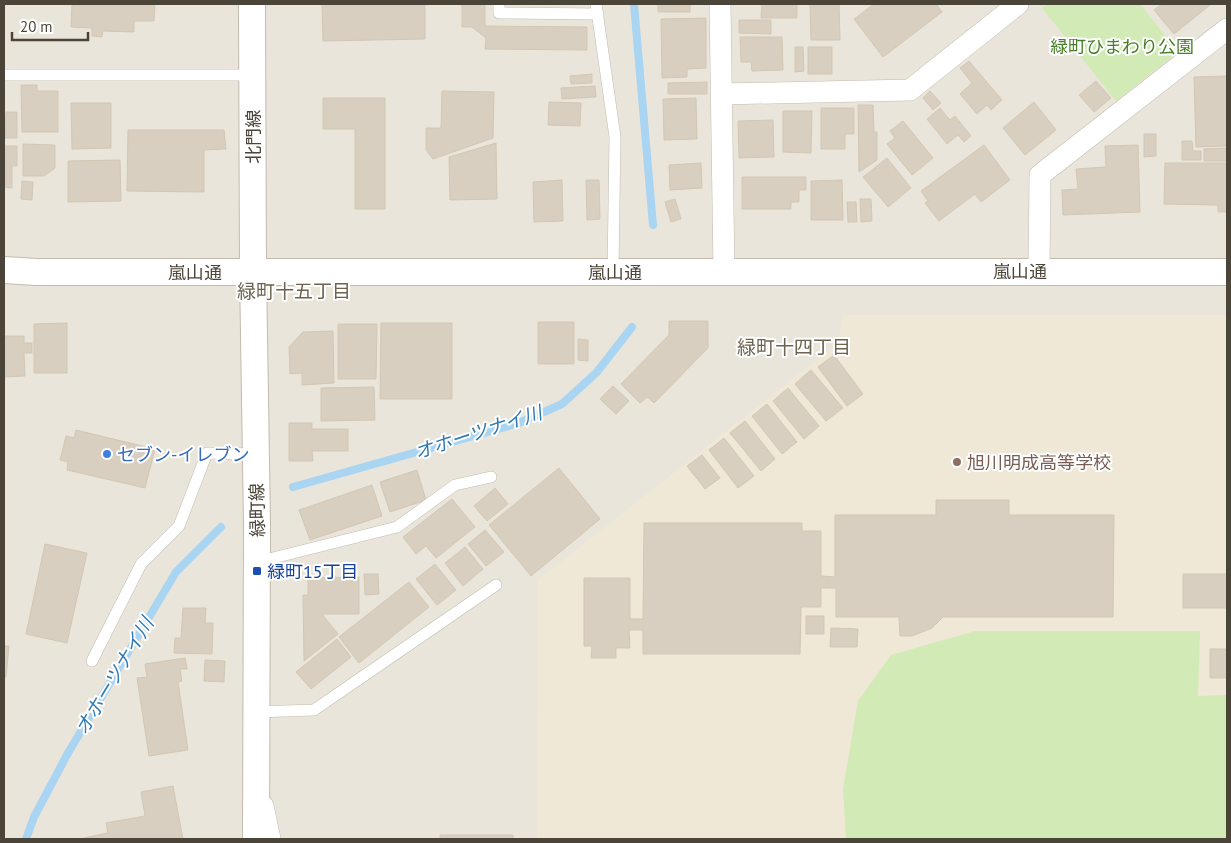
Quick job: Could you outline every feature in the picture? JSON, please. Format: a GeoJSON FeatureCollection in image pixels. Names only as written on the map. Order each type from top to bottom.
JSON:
{"type":"FeatureCollection","features":[{"type":"Feature","properties":{"kind":"street","name":"北門線"},"geometry":{"type":"LineString","coordinates":[[252,4],[253,271]]}},
{"type":"Feature","properties":{"kind":"street"},"geometry":{"type":"LineString","coordinates":[[720,4],[724,271]]}},
{"type":"Feature","properties":{"kind":"street"},"geometry":{"type":"LineString","coordinates":[[721,94],[910,90],[1018,4]]}},
{"type":"Feature","properties":{"kind":"street"},"geometry":{"type":"LineString","coordinates":[[1039,272],[1040,175],[1227,29]]}},
{"type":"Feature","properties":{"kind":"street","name":"嵐山通"},"geometry":{"type":"LineString","coordinates":[[4,270],[36,272],[1227,272]]}},
{"type":"Feature","properties":{"kind":"street","name":"緑町線"},"geometry":{"type":"LineString","coordinates":[[253,271],[257,524],[256,839]]}},
{"type":"Feature","properties":{"kind":"street"},"geometry":{"type":"LineString","coordinates":[[243,839],[249,796],[261,797],[270,839]]}},
{"type":"Feature","properties":{"kind":"lane"},"geometry":{"type":"LineString","coordinates":[[499,4],[499,13],[597,9],[615,137],[613,272]]}},
{"type":"Feature","properties":{"kind":"lane"},"geometry":{"type":"LineString","coordinates":[[4,75],[252,76]]}},
{"type":"Feature","properties":{"kind":"lane"},"geometry":{"type":"LineString","coordinates":[[92,662],[141,564],[179,526],[208,453],[256,466]]}},
{"type":"Feature","properties":{"kind":"lane"},"geometry":{"type":"LineString","coordinates":[[257,562],[397,527],[455,485],[491,477]]}},
{"type":"Feature","properties":{"kind":"lane"},"geometry":{"type":"LineString","coordinates":[[256,712],[314,710],[496,585]]}},
{"type":"Feature","properties":{"kind":"shaded area"},"geometry":{"type":"Polygon","coordinates":[[[4,4],[1227,4],[1227,839],[4,839],[4,4]]]}},
{"type":"Feature","properties":{"kind":"shaded area","name":"旭川明成高等学校"},"geometry":{"type":"Polygon","coordinates":[[[843,315],[1227,315],[1227,839],[537,839],[538,580],[837,344],[843,315]]]}},
{"type":"Feature","properties":{"kind":"green space","name":"緑町ひまわり公園"},"geometry":{"type":"Polygon","coordinates":[[[1048,4],[1140,4],[1178,52],[1116,101],[1042,8],[1048,4]]]}},
{"type":"Feature","properties":{"kind":"green space"},"geometry":{"type":"Polygon","coordinates":[[[975,631],[1200,631],[1198,696],[1227,695],[1227,839],[846,839],[843,789],[858,701],[891,655],[975,631]]]}},
{"type":"Feature","properties":{"kind":"building"},"geometry":{"type":"Polygon","coordinates":[[[72,4],[155,4],[154,21],[134,21],[134,32],[103,31],[102,37],[92,36],[92,28],[71,27],[72,4]]]}},
{"type":"Feature","properties":{"kind":"building"},"geometry":{"type":"Polygon","coordinates":[[[322,4],[425,4],[425,39],[323,41],[322,4]]]}},
{"type":"Feature","properties":{"kind":"building"},"geometry":{"type":"Polygon","coordinates":[[[462,4],[485,4],[485,26],[587,27],[587,50],[485,49],[486,38],[472,27],[462,27],[462,4]]]}},
{"type":"Feature","properties":{"kind":"building"},"geometry":{"type":"Polygon","coordinates":[[[658,4],[690,4],[690,12],[658,12],[658,4]]]}},
{"type":"Feature","properties":{"kind":"building"},"geometry":{"type":"Polygon","coordinates":[[[762,4],[797,4],[797,18],[761,18],[762,4]]]}},
{"type":"Feature","properties":{"kind":"building"},"geometry":{"type":"Polygon","coordinates":[[[810,4],[839,4],[840,40],[811,40],[810,4]]]}},
{"type":"Feature","properties":{"kind":"building"},"geometry":{"type":"Polygon","coordinates":[[[874,4],[936,4],[942,12],[883,57],[854,19],[874,4]]]}},
{"type":"Feature","properties":{"kind":"building"},"geometry":{"type":"Polygon","coordinates":[[[1162,4],[1210,5],[1174,34],[1154,10],[1162,4]]]}},
{"type":"Feature","properties":{"kind":"building"},"geometry":{"type":"Polygon","coordinates":[[[706,18],[706,68],[687,69],[687,77],[662,78],[661,19],[706,18]]]}},
{"type":"Feature","properties":{"kind":"building"},"geometry":{"type":"Polygon","coordinates":[[[739,20],[771,20],[771,34],[739,33],[739,20]]]}},
{"type":"Feature","properties":{"kind":"building"},"geometry":{"type":"Polygon","coordinates":[[[740,37],[782,37],[783,70],[752,71],[751,62],[741,62],[740,37]]]}},
{"type":"Feature","properties":{"kind":"building"},"geometry":{"type":"Polygon","coordinates":[[[795,47],[803,47],[804,71],[795,72],[795,47]]]}},
{"type":"Feature","properties":{"kind":"building"},"geometry":{"type":"Polygon","coordinates":[[[808,47],[832,47],[832,74],[808,74],[808,47]]]}},
{"type":"Feature","properties":{"kind":"building"},"geometry":{"type":"Polygon","coordinates":[[[969,61],[1002,100],[991,110],[987,105],[977,114],[960,94],[972,83],[960,68],[969,61]]]}},
{"type":"Feature","properties":{"kind":"building"},"geometry":{"type":"Polygon","coordinates":[[[592,74],[592,83],[571,84],[570,76],[592,74]]]}},
{"type":"Feature","properties":{"kind":"building"},"geometry":{"type":"Polygon","coordinates":[[[1227,76],[1227,146],[1196,147],[1194,77],[1227,76]]]}},
{"type":"Feature","properties":{"kind":"building"},"geometry":{"type":"Polygon","coordinates":[[[1096,81],[1111,98],[1094,112],[1079,95],[1096,81]]]}},
{"type":"Feature","properties":{"kind":"building"},"geometry":{"type":"Polygon","coordinates":[[[707,82],[707,94],[668,94],[668,83],[707,82]]]}},
{"type":"Feature","properties":{"kind":"building"},"geometry":{"type":"Polygon","coordinates":[[[21,85],[37,85],[37,91],[58,91],[58,132],[22,132],[21,85]]]}},
{"type":"Feature","properties":{"kind":"building"},"geometry":{"type":"Polygon","coordinates":[[[595,86],[596,97],[562,99],[561,88],[595,86]]]}},
{"type":"Feature","properties":{"kind":"building"},"geometry":{"type":"Polygon","coordinates":[[[442,91],[494,92],[493,138],[433,159],[426,150],[426,128],[441,128],[442,91]]]}},
{"type":"Feature","properties":{"kind":"building"},"geometry":{"type":"Polygon","coordinates":[[[930,91],[941,103],[933,110],[923,98],[930,91]]]}},
{"type":"Feature","properties":{"kind":"building"},"geometry":{"type":"Polygon","coordinates":[[[323,98],[385,98],[385,209],[355,209],[355,129],[323,129],[323,98]]]}},
{"type":"Feature","properties":{"kind":"building"},"geometry":{"type":"Polygon","coordinates":[[[696,98],[697,139],[664,140],[663,99],[696,98]]]}},
{"type":"Feature","properties":{"kind":"building"},"geometry":{"type":"Polygon","coordinates":[[[549,102],[581,103],[580,126],[548,125],[549,102]]]}},
{"type":"Feature","properties":{"kind":"building"},"geometry":{"type":"Polygon","coordinates":[[[1034,102],[1056,130],[1025,155],[1003,128],[1034,102]]]}},
{"type":"Feature","properties":{"kind":"building"},"geometry":{"type":"Polygon","coordinates":[[[71,103],[111,103],[111,148],[72,149],[71,103]]]}},
{"type":"Feature","properties":{"kind":"building"},"geometry":{"type":"Polygon","coordinates":[[[858,105],[873,105],[874,132],[877,132],[877,160],[859,172],[858,105]]]}},
{"type":"Feature","properties":{"kind":"building"},"geometry":{"type":"Polygon","coordinates":[[[821,108],[854,108],[854,134],[845,134],[845,149],[821,149],[821,108]]]}},
{"type":"Feature","properties":{"kind":"building"},"geometry":{"type":"Polygon","coordinates":[[[940,108],[950,120],[955,116],[971,136],[964,142],[958,135],[947,144],[927,119],[940,108]]]}},
{"type":"Feature","properties":{"kind":"building"},"geometry":{"type":"Polygon","coordinates":[[[783,111],[812,111],[811,153],[783,152],[783,111]]]}},
{"type":"Feature","properties":{"kind":"building"},"geometry":{"type":"Polygon","coordinates":[[[6,112],[17,112],[17,138],[5,138],[6,112]]]}},
{"type":"Feature","properties":{"kind":"building"},"geometry":{"type":"Polygon","coordinates":[[[773,120],[774,157],[739,158],[738,121],[773,120]]]}},
{"type":"Feature","properties":{"kind":"building"},"geometry":{"type":"Polygon","coordinates":[[[903,121],[933,158],[912,175],[887,144],[895,138],[890,131],[903,121]]]}},
{"type":"Feature","properties":{"kind":"building"},"geometry":{"type":"Polygon","coordinates":[[[128,130],[224,130],[226,149],[204,150],[204,192],[127,191],[128,130]]]}},
{"type":"Feature","properties":{"kind":"building"},"geometry":{"type":"Polygon","coordinates":[[[1144,134],[1156,134],[1156,156],[1144,157],[1144,134]]]}},
{"type":"Feature","properties":{"kind":"building"},"geometry":{"type":"Polygon","coordinates":[[[1182,141],[1192,141],[1193,151],[1201,151],[1201,160],[1182,160],[1182,141]]]}},
{"type":"Feature","properties":{"kind":"building"},"geometry":{"type":"Polygon","coordinates":[[[496,143],[497,199],[450,200],[449,157],[496,143]]]}},
{"type":"Feature","properties":{"kind":"building"},"geometry":{"type":"Polygon","coordinates":[[[23,144],[55,145],[55,168],[44,176],[23,176],[23,144]]]}},
{"type":"Feature","properties":{"kind":"building"},"geometry":{"type":"Polygon","coordinates":[[[984,145],[1010,180],[981,202],[975,194],[939,221],[925,203],[928,201],[921,191],[984,145]]]}},
{"type":"Feature","properties":{"kind":"building"},"geometry":{"type":"Polygon","coordinates":[[[1138,145],[1140,212],[1063,215],[1062,190],[1078,189],[1076,169],[1106,167],[1105,146],[1138,145]]]}},
{"type":"Feature","properties":{"kind":"building"},"geometry":{"type":"Polygon","coordinates":[[[4,146],[17,146],[17,166],[12,166],[12,188],[4,187],[4,146]]]}},
{"type":"Feature","properties":{"kind":"building"},"geometry":{"type":"Polygon","coordinates":[[[1227,148],[1227,161],[1204,161],[1204,149],[1227,148]]]}},
{"type":"Feature","properties":{"kind":"building"},"geometry":{"type":"Polygon","coordinates":[[[887,158],[911,188],[888,207],[863,177],[887,158]]]}},
{"type":"Feature","properties":{"kind":"building"},"geometry":{"type":"Polygon","coordinates":[[[120,160],[121,201],[68,202],[68,161],[120,160]]]}},
{"type":"Feature","properties":{"kind":"building"},"geometry":{"type":"Polygon","coordinates":[[[701,163],[702,188],[670,190],[669,165],[701,163]]]}},
{"type":"Feature","properties":{"kind":"building"},"geometry":{"type":"Polygon","coordinates":[[[1165,163],[1227,163],[1227,212],[1218,212],[1218,205],[1164,204],[1165,163]]]}},
{"type":"Feature","properties":{"kind":"building"},"geometry":{"type":"Polygon","coordinates":[[[742,177],[806,177],[806,190],[799,190],[799,202],[791,202],[791,209],[742,209],[742,177]]]}},
{"type":"Feature","properties":{"kind":"building"},"geometry":{"type":"Polygon","coordinates":[[[562,180],[563,221],[534,222],[533,182],[562,180]]]}},
{"type":"Feature","properties":{"kind":"building"},"geometry":{"type":"Polygon","coordinates":[[[586,180],[599,180],[600,219],[587,220],[586,180]]]}},
{"type":"Feature","properties":{"kind":"building"},"geometry":{"type":"Polygon","coordinates":[[[842,180],[843,220],[811,220],[811,181],[842,180]]]}},
{"type":"Feature","properties":{"kind":"building"},"geometry":{"type":"Polygon","coordinates":[[[22,181],[33,182],[32,200],[21,199],[22,181]]]}},
{"type":"Feature","properties":{"kind":"building"},"geometry":{"type":"Polygon","coordinates":[[[675,199],[681,219],[671,222],[665,202],[675,199]]]}},
{"type":"Feature","properties":{"kind":"building"},"geometry":{"type":"Polygon","coordinates":[[[860,199],[871,199],[872,221],[861,222],[860,199]]]}},
{"type":"Feature","properties":{"kind":"building"},"geometry":{"type":"Polygon","coordinates":[[[847,202],[856,202],[857,222],[848,222],[847,202]]]}},
{"type":"Feature","properties":{"kind":"building"},"geometry":{"type":"Polygon","coordinates":[[[669,321],[708,321],[708,348],[654,403],[647,397],[640,403],[621,384],[669,335],[669,321]]]}},
{"type":"Feature","properties":{"kind":"building"},"geometry":{"type":"Polygon","coordinates":[[[538,322],[574,322],[574,364],[538,364],[538,322]]]}},
{"type":"Feature","properties":{"kind":"building"},"geometry":{"type":"Polygon","coordinates":[[[67,323],[67,373],[34,373],[34,324],[67,323]]]}},
{"type":"Feature","properties":{"kind":"building"},"geometry":{"type":"Polygon","coordinates":[[[381,323],[452,323],[452,399],[380,399],[381,323]]]}},
{"type":"Feature","properties":{"kind":"building"},"geometry":{"type":"Polygon","coordinates":[[[338,324],[377,324],[376,379],[338,379],[338,324]]]}},
{"type":"Feature","properties":{"kind":"building"},"geometry":{"type":"Polygon","coordinates":[[[333,331],[334,383],[302,385],[302,373],[290,374],[289,347],[303,332],[333,331]]]}},
{"type":"Feature","properties":{"kind":"building"},"geometry":{"type":"Polygon","coordinates":[[[4,336],[24,336],[24,343],[32,343],[32,353],[24,353],[25,376],[4,377],[4,336]]]}},
{"type":"Feature","properties":{"kind":"building"},"geometry":{"type":"Polygon","coordinates":[[[578,339],[588,340],[588,361],[578,360],[578,339]]]}},
{"type":"Feature","properties":{"kind":"building"},"geometry":{"type":"Polygon","coordinates":[[[834,355],[863,394],[847,406],[818,367],[834,355]]]}},
{"type":"Feature","properties":{"kind":"building"},"geometry":{"type":"Polygon","coordinates":[[[811,370],[843,408],[826,421],[795,384],[811,370]]]}},
{"type":"Feature","properties":{"kind":"building"},"geometry":{"type":"Polygon","coordinates":[[[613,386],[629,401],[616,414],[600,399],[613,386]]]}},
{"type":"Feature","properties":{"kind":"building"},"geometry":{"type":"Polygon","coordinates":[[[374,387],[375,420],[321,421],[321,388],[374,387]]]}},
{"type":"Feature","properties":{"kind":"building"},"geometry":{"type":"Polygon","coordinates":[[[788,388],[819,426],[804,439],[773,401],[788,388]]]}},
{"type":"Feature","properties":{"kind":"building"},"geometry":{"type":"Polygon","coordinates":[[[767,404],[797,442],[782,454],[752,416],[767,404]]]}},
{"type":"Feature","properties":{"kind":"building"},"geometry":{"type":"Polygon","coordinates":[[[745,421],[775,459],[761,471],[730,433],[745,421]]]}},
{"type":"Feature","properties":{"kind":"building"},"geometry":{"type":"Polygon","coordinates":[[[289,423],[312,423],[312,429],[348,429],[348,451],[312,451],[313,461],[289,461],[289,423]]]}},
{"type":"Feature","properties":{"kind":"building","name":"セブン-イレブン"},"geometry":{"type":"Polygon","coordinates":[[[76,430],[155,449],[145,488],[67,470],[68,462],[60,460],[66,436],[74,438],[76,430]]]}},
{"type":"Feature","properties":{"kind":"building"},"geometry":{"type":"Polygon","coordinates":[[[724,438],[754,476],[738,488],[709,450],[724,438]]]}},
{"type":"Feature","properties":{"kind":"building"},"geometry":{"type":"Polygon","coordinates":[[[702,455],[720,478],[705,489],[687,466],[702,455]]]}},
{"type":"Feature","properties":{"kind":"building"},"geometry":{"type":"Polygon","coordinates":[[[559,468],[600,519],[531,576],[489,525],[559,468]]]}},
{"type":"Feature","properties":{"kind":"building"},"geometry":{"type":"Polygon","coordinates":[[[417,470],[426,500],[390,512],[380,482],[417,470]]]}},
{"type":"Feature","properties":{"kind":"building"},"geometry":{"type":"Polygon","coordinates":[[[372,485],[382,516],[310,540],[299,510],[372,485]]]}},
{"type":"Feature","properties":{"kind":"building"},"geometry":{"type":"Polygon","coordinates":[[[495,488],[508,504],[487,521],[474,506],[495,488]]]}},
{"type":"Feature","properties":{"kind":"building"},"geometry":{"type":"Polygon","coordinates":[[[452,499],[475,527],[436,558],[426,546],[416,554],[403,537],[452,499]]]}},
{"type":"Feature","properties":{"kind":"building"},"geometry":{"type":"Polygon","coordinates":[[[936,500],[1009,500],[1009,515],[1114,515],[1113,617],[943,617],[932,628],[912,636],[900,636],[899,617],[836,617],[836,588],[821,588],[821,607],[801,607],[800,654],[643,654],[643,630],[629,630],[630,648],[616,648],[616,658],[591,658],[592,646],[584,646],[584,578],[630,578],[630,619],[643,619],[644,523],[802,523],[802,531],[821,531],[821,576],[835,577],[835,515],[936,515],[936,500]]]}},
{"type":"Feature","properties":{"kind":"building"},"geometry":{"type":"Polygon","coordinates":[[[485,530],[504,552],[486,566],[468,544],[485,530]]]}},
{"type":"Feature","properties":{"kind":"building"},"geometry":{"type":"Polygon","coordinates":[[[45,544],[87,553],[67,643],[26,634],[45,544]]]}},
{"type":"Feature","properties":{"kind":"building"},"geometry":{"type":"Polygon","coordinates":[[[465,547],[483,569],[463,586],[445,563],[465,547]]]}},
{"type":"Feature","properties":{"kind":"building"},"geometry":{"type":"Polygon","coordinates":[[[435,564],[456,590],[437,605],[416,579],[435,564]]]}},
{"type":"Feature","properties":{"kind":"building"},"geometry":{"type":"Polygon","coordinates":[[[364,574],[378,574],[379,594],[365,595],[364,574]]]}},
{"type":"Feature","properties":{"kind":"building"},"geometry":{"type":"Polygon","coordinates":[[[1183,574],[1227,574],[1227,608],[1183,608],[1183,574]]]}},
{"type":"Feature","properties":{"kind":"building"},"geometry":{"type":"Polygon","coordinates":[[[359,577],[359,614],[322,614],[338,634],[304,661],[303,595],[308,595],[308,578],[359,577]]]}},
{"type":"Feature","properties":{"kind":"building"},"geometry":{"type":"Polygon","coordinates":[[[409,582],[429,607],[359,663],[339,637],[409,582]]]}},
{"type":"Feature","properties":{"kind":"building"},"geometry":{"type":"Polygon","coordinates":[[[183,608],[206,608],[205,623],[213,623],[212,654],[174,653],[175,638],[181,638],[183,608]]]}},
{"type":"Feature","properties":{"kind":"building"},"geometry":{"type":"Polygon","coordinates":[[[806,616],[824,616],[824,634],[806,634],[806,616]]]}},
{"type":"Feature","properties":{"kind":"building"},"geometry":{"type":"Polygon","coordinates":[[[831,628],[858,629],[857,647],[830,647],[831,628]]]}},
{"type":"Feature","properties":{"kind":"building"},"geometry":{"type":"Polygon","coordinates":[[[337,639],[351,657],[311,689],[296,672],[337,639]]]}},
{"type":"Feature","properties":{"kind":"building"},"geometry":{"type":"Polygon","coordinates":[[[4,646],[9,646],[6,677],[4,677],[4,646]]]}},
{"type":"Feature","properties":{"kind":"building"},"geometry":{"type":"Polygon","coordinates":[[[1210,649],[1227,649],[1227,678],[1210,678],[1210,649]]]}},
{"type":"Feature","properties":{"kind":"building"},"geometry":{"type":"Polygon","coordinates":[[[185,658],[187,669],[180,669],[182,681],[178,682],[188,750],[149,756],[137,678],[147,677],[145,664],[185,658]]]}},
{"type":"Feature","properties":{"kind":"building"},"geometry":{"type":"Polygon","coordinates":[[[205,660],[225,661],[224,682],[204,681],[205,660]]]}},
{"type":"Feature","properties":{"kind":"building"},"geometry":{"type":"Polygon","coordinates":[[[173,786],[183,839],[84,839],[108,833],[106,823],[145,816],[141,792],[173,786]]]}},
{"type":"Feature","properties":{"kind":"building"},"geometry":{"type":"Polygon","coordinates":[[[440,835],[513,835],[513,839],[440,839],[440,835]]]}},
{"type":"Feature","properties":{"kind":"waterway","name":"オホーツナイ川"},"geometry":{"type":"LineString","coordinates":[[634,4],[653,225]]}},
{"type":"Feature","properties":{"kind":"waterway","name":"オホーツナイ川"},"geometry":{"type":"LineString","coordinates":[[293,487],[519,423],[562,404],[597,372],[632,327]]}},
{"type":"Feature","properties":{"kind":"waterway","name":"オホーツナイ川"},"geometry":{"type":"LineString","coordinates":[[26,839],[34,817],[68,753],[176,572],[221,527]]}},
{"type":"Feature","properties":{"kind":"place","name":"セブン-イレブン"},"geometry":{"type":"Point","coordinates":[107,454]}},
{"type":"Feature","properties":{"kind":"place","name":"旭川明成高等学校"},"geometry":{"type":"Point","coordinates":[957,462]}},
{"type":"Feature","properties":{"kind":"place","name":"緑町15丁目"},"geometry":{"type":"Point","coordinates":[257,571]}},
{"type":"Feature","properties":{"kind":"district","name":"緑町十五丁目"},"geometry":{"type":"Point","coordinates":[294,291]}},
{"type":"Feature","properties":{"kind":"district","name":"緑町十四丁目"},"geometry":{"type":"Point","coordinates":[794,347]}}]}
